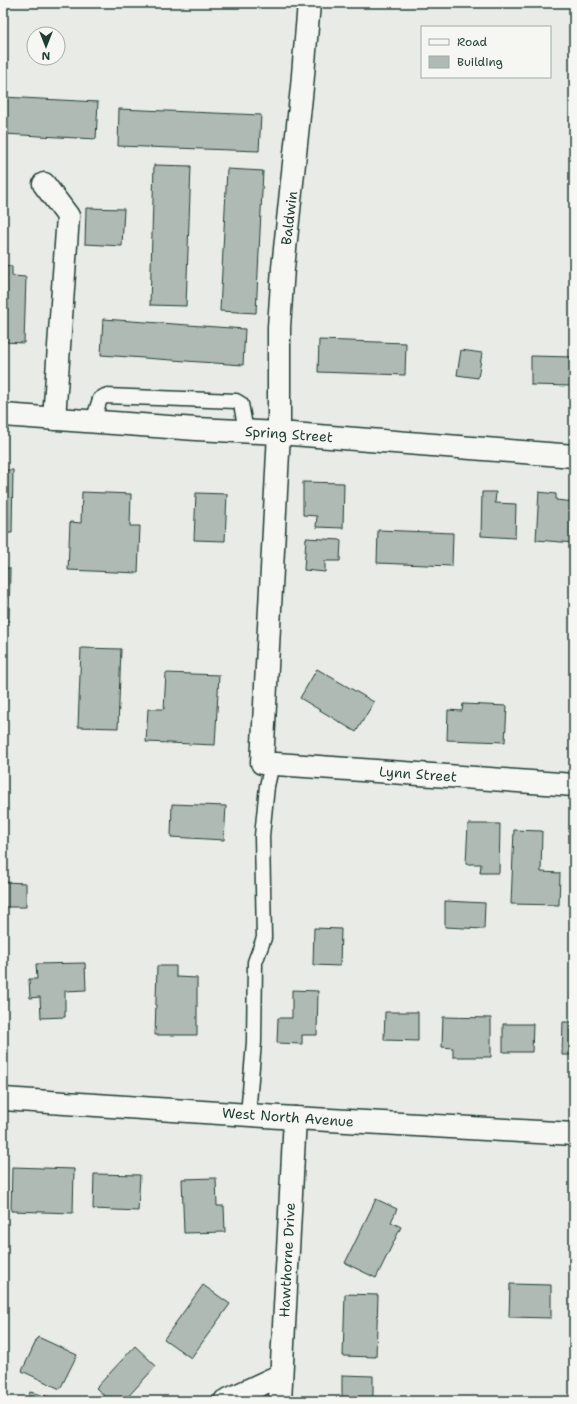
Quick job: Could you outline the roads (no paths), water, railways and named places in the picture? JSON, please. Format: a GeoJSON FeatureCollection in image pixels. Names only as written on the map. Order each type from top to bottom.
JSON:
{"type":"FeatureCollection","features":[{"type":"Feature","properties":{"kind":"street","name":"Baldwin"},"geometry":{"type":"LineString","coordinates":[[267,764],[279,433],[280,327],[283,268],[302,94],[309,3]]}},
{"type":"Feature","properties":{"kind":"street"},"geometry":{"type":"LineString","coordinates":[[44,184],[68,216],[54,419]]}},
{"type":"Feature","properties":{"kind":"street","name":"Spring Street"},"geometry":{"type":"LineString","coordinates":[[3,415],[279,433],[574,456]]}},
{"type":"Feature","properties":{"kind":"street","name":"Lynn Street"},"geometry":{"type":"LineString","coordinates":[[267,764],[574,785]]}},
{"type":"Feature","properties":{"kind":"street","name":"West North Avenue"},"geometry":{"type":"LineString","coordinates":[[3,1099],[574,1134]]}},
{"type":"Feature","properties":{"kind":"street","name":"Hawthorne Drive"},"geometry":{"type":"LineString","coordinates":[[280,1401],[295,1118]]}},
{"type":"Feature","properties":{"kind":"street"},"geometry":{"type":"LineString","coordinates":[[225,1401],[281,1375]]}},
{"type":"Feature","properties":{"kind":"lane"},"geometry":{"type":"LineString","coordinates":[[93,421],[100,400],[105,396],[236,401],[240,404],[243,410],[246,431]]}},
{"type":"Feature","properties":{"kind":"lane"},"geometry":{"type":"LineString","coordinates":[[248,1115],[254,1042],[255,962],[264,938],[262,836],[267,786],[267,764]]}}]}
